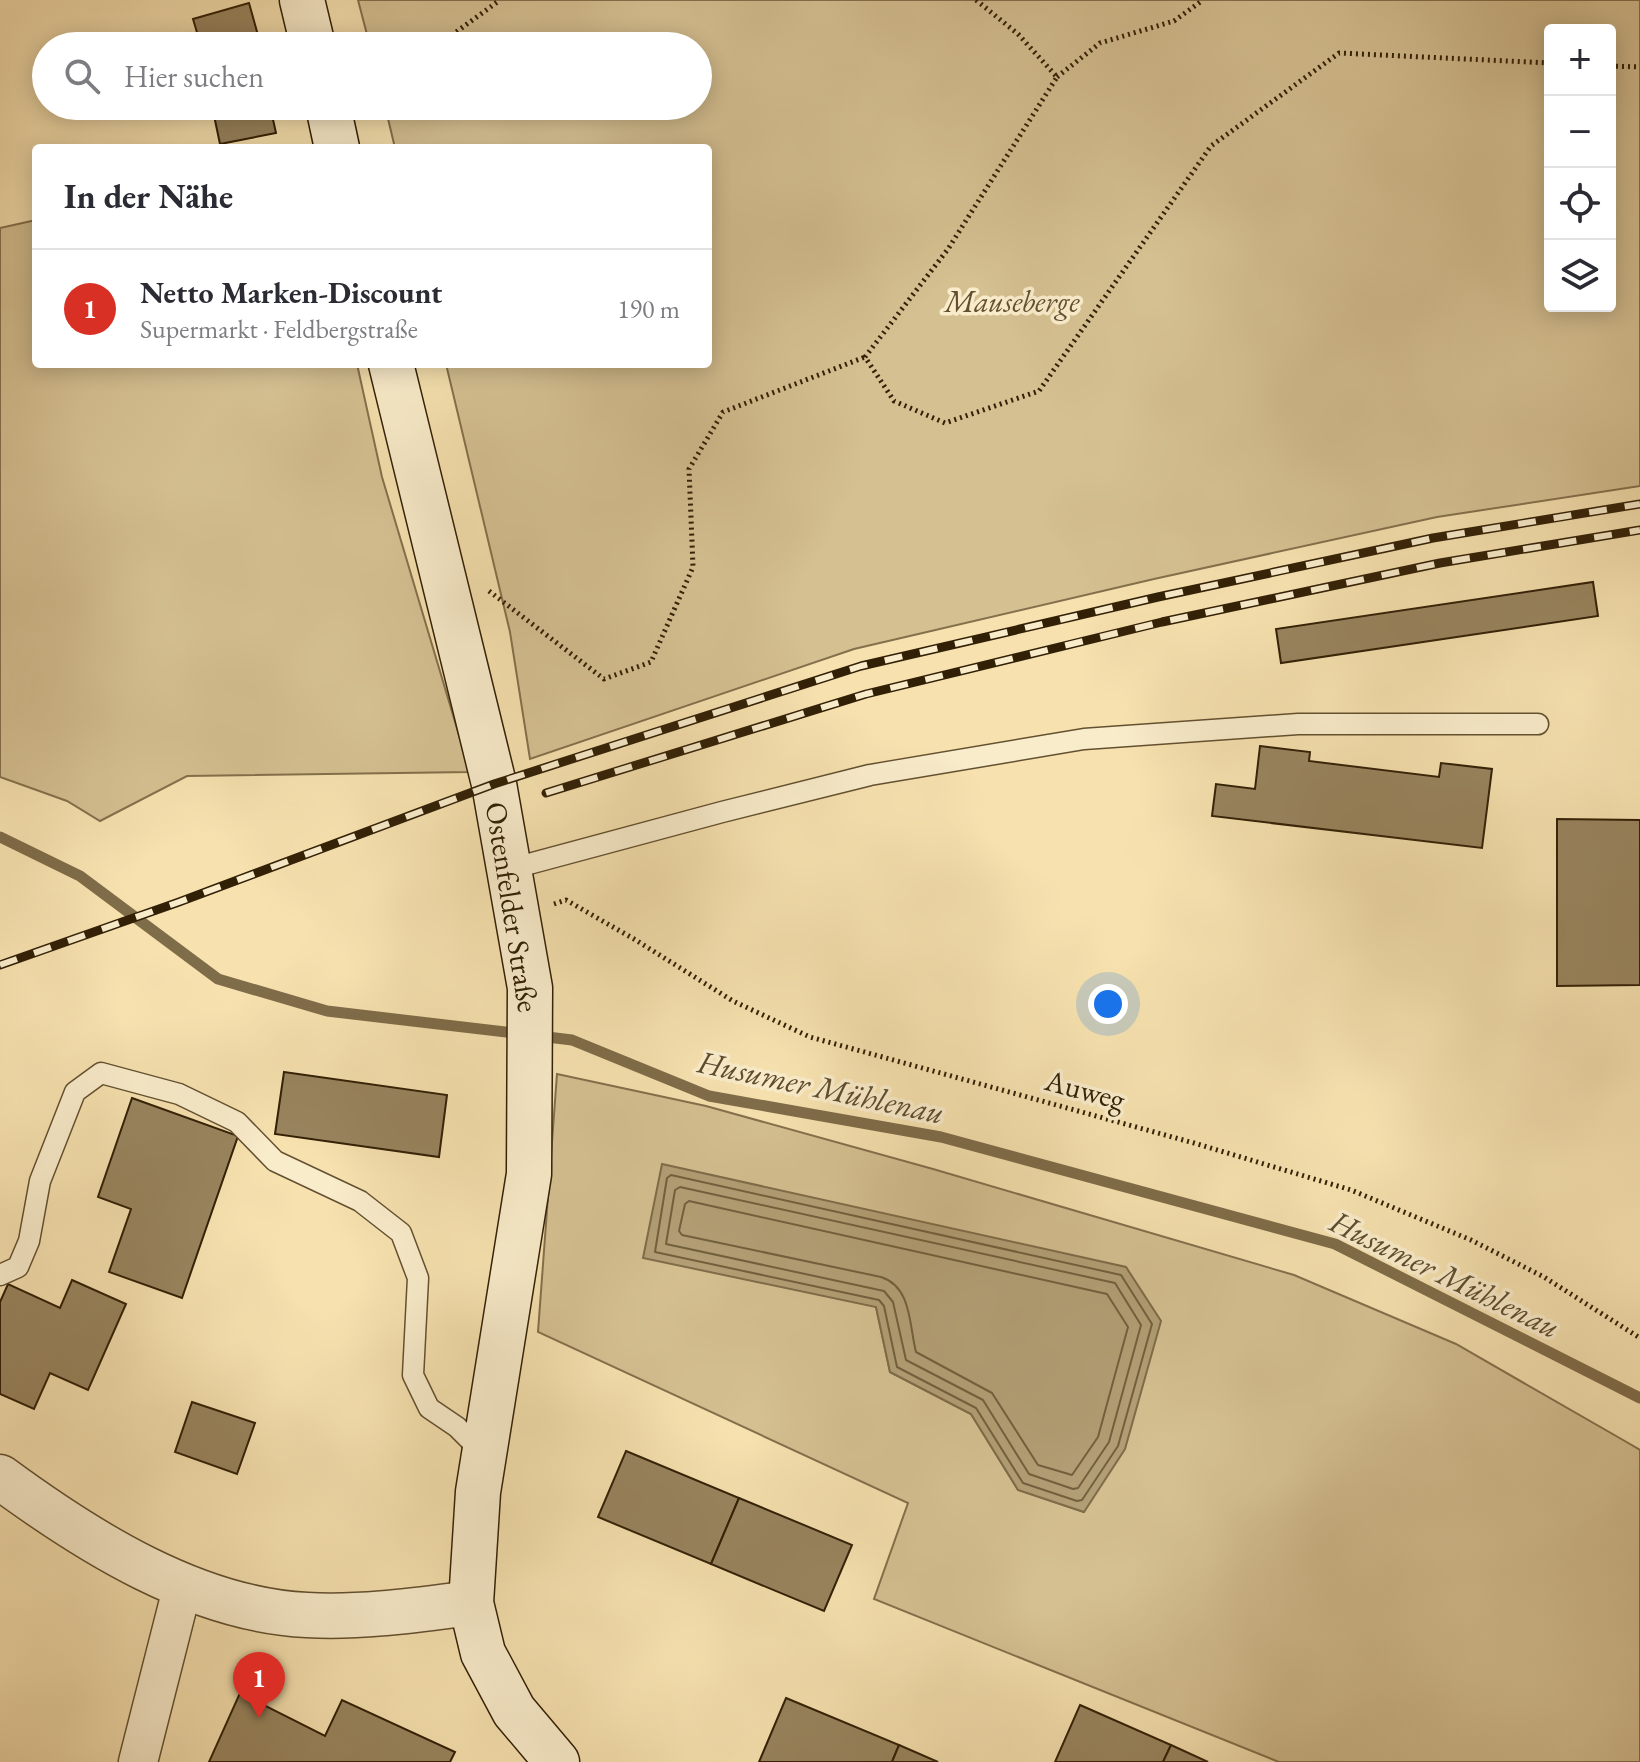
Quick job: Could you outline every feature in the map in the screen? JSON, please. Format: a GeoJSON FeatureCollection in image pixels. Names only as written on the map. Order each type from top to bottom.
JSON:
{"type":"FeatureCollection","features":[{"type":"Feature","properties":{"kind":"main road"},"geometry":{"type":"LineString","coordinates":[[302,0],[310,32]]}},
{"type":"Feature","properties":{"kind":"main road"},"geometry":{"type":"LineString","coordinates":[[331,120],[336,144]]}},
{"type":"Feature","properties":{"kind":"main road","name":"Ostenfelder Straße"},"geometry":{"type":"LineString","coordinates":[[392,368],[494,784],[530,988],[529,1174],[478,1492],[471,1603],[483,1653],[514,1711],[557,1762]]}},
{"type":"Feature","properties":{"kind":"main road"},"geometry":{"type":"LineString","coordinates":[[0,1477],[140,1567],[230,1602],[305,1615],[385,1614],[471,1603]]}},
{"type":"Feature","properties":{"kind":"street"},"geometry":{"type":"LineString","coordinates":[[138,1762],[183,1585]]}},
{"type":"Feature","properties":{"kind":"lane"},"geometry":{"type":"LineString","coordinates":[[510,869],[870,775],[1084,739],[1298,724],[1538,724]]}},
{"type":"Feature","properties":{"kind":"lane"},"geometry":{"type":"LineString","coordinates":[[0,1275],[18,1267],[29,1241],[40,1181],[75,1092],[101,1073],[179,1094],[237,1122],[275,1161],[360,1201],[401,1233],[418,1278],[413,1375],[429,1408],[457,1427],[484,1454]]}},
{"type":"Feature","properties":{"kind":"path"},"geometry":{"type":"LineString","coordinates":[[456,32],[500,0]]}},
{"type":"Feature","properties":{"kind":"path"},"geometry":{"type":"LineString","coordinates":[[976,0],[1018,34],[1057,77]]}},
{"type":"Feature","properties":{"kind":"path"},"geometry":{"type":"LineString","coordinates":[[448,594],[478,583],[604,679],[651,662],[693,567],[689,469],[723,412],[865,357],[948,249],[1057,77],[1100,43],[1174,21],[1203,0]]}},
{"type":"Feature","properties":{"kind":"path"},"geometry":{"type":"LineString","coordinates":[[865,357],[894,401],[945,423],[1039,391],[1211,146],[1339,53],[1544,63]]}},
{"type":"Feature","properties":{"kind":"path"},"geometry":{"type":"LineString","coordinates":[[1616,66],[1640,67]]}},
{"type":"Feature","properties":{"kind":"path","name":"Auweg"},"geometry":{"type":"LineString","coordinates":[[519,916],[566,900],[733,1001],[810,1037],[1194,1143],[1351,1190],[1471,1240],[1544,1277],[1640,1338]]}},
{"type":"Feature","properties":{"kind":"green space","name":"Mauseberge"},"geometry":{"type":"Polygon","coordinates":[[[358,0],[1640,0],[1640,486],[1437,517],[854,649],[530,759],[510,632],[447,368],[712,368],[712,144],[394,144],[388,120],[712,120],[712,32],[366,32],[358,0]]]}},
{"type":"Feature","properties":{"kind":"green space"},"geometry":{"type":"Polygon","coordinates":[[[32,221],[32,368],[358,368],[382,477],[470,772],[187,776],[100,821],[67,801],[0,777],[0,228],[32,221]]]}},
{"type":"Feature","properties":{"kind":"green space"},"geometry":{"type":"Polygon","coordinates":[[[557,1074],[706,1106],[1294,1275],[1456,1344],[1640,1450],[1640,1762],[1279,1762],[874,1599],[908,1503],[538,1332],[557,1074]],[[876,1307],[890,1372],[971,1414],[1018,1490],[1084,1512],[876,1307]]]}},
{"type":"Feature","properties":{"kind":"water"},"geometry":{"type":"Polygon","coordinates":[[[662,1164],[1126,1267],[1161,1321],[1125,1449],[1084,1512],[1018,1490],[971,1414],[890,1372],[876,1307],[643,1258],[662,1164]]]}},
{"type":"Feature","properties":{"kind":"building"},"geometry":{"type":"Polygon","coordinates":[[[249,3],[257,32],[197,32],[193,19],[249,3]]]}},
{"type":"Feature","properties":{"kind":"building"},"geometry":{"type":"Polygon","coordinates":[[[215,120],[273,120],[276,133],[220,144],[215,120]]]}},
{"type":"Feature","properties":{"kind":"building"},"geometry":{"type":"Polygon","coordinates":[[[1593,582],[1598,616],[1281,663],[1276,629],[1593,582]]]}},
{"type":"Feature","properties":{"kind":"building"},"geometry":{"type":"Polygon","coordinates":[[[1260,746],[1310,752],[1309,761],[1439,777],[1441,763],[1492,769],[1482,848],[1212,816],[1216,784],[1255,789],[1260,746]]]}},
{"type":"Feature","properties":{"kind":"building"},"geometry":{"type":"Polygon","coordinates":[[[1557,819],[1640,820],[1640,985],[1557,986],[1557,819]]]}},
{"type":"Feature","properties":{"kind":"building"},"geometry":{"type":"Polygon","coordinates":[[[284,1072],[447,1095],[439,1157],[275,1134],[284,1072]]]}},
{"type":"Feature","properties":{"kind":"building"},"geometry":{"type":"Polygon","coordinates":[[[132,1098],[238,1136],[182,1298],[109,1272],[131,1209],[98,1197],[132,1098]]]}},
{"type":"Feature","properties":{"kind":"building"},"geometry":{"type":"Polygon","coordinates":[[[72,1280],[126,1304],[88,1390],[50,1373],[34,1409],[0,1394],[0,1302],[8,1284],[60,1308],[72,1280]]]}},
{"type":"Feature","properties":{"kind":"building"},"geometry":{"type":"Polygon","coordinates":[[[192,1402],[255,1423],[237,1474],[175,1452],[192,1402]]]}},
{"type":"Feature","properties":{"kind":"building"},"geometry":{"type":"Polygon","coordinates":[[[626,1451],[739,1498],[711,1564],[598,1517],[626,1451]]]}},
{"type":"Feature","properties":{"kind":"building"},"geometry":{"type":"Polygon","coordinates":[[[739,1498],[852,1545],[824,1611],[711,1564],[739,1498]]]}},
{"type":"Feature","properties":{"kind":"building"},"geometry":{"type":"Polygon","coordinates":[[[240,1693],[325,1736],[342,1700],[455,1752],[450,1762],[209,1762],[240,1693]]]}},
{"type":"Feature","properties":{"kind":"building"},"geometry":{"type":"Polygon","coordinates":[[[786,1698],[899,1745],[892,1762],[759,1762],[786,1698]]]}},
{"type":"Feature","properties":{"kind":"building"},"geometry":{"type":"Polygon","coordinates":[[[1080,1705],[1171,1745],[1163,1762],[1055,1762],[1080,1705]]]}},
{"type":"Feature","properties":{"kind":"building"},"geometry":{"type":"Polygon","coordinates":[[[899,1745],[938,1762],[892,1762],[899,1745]]]}},
{"type":"Feature","properties":{"kind":"building"},"geometry":{"type":"Polygon","coordinates":[[[1171,1745],[1208,1762],[1163,1762],[1171,1745]]]}},
{"type":"Feature","properties":{"kind":"waterway","name":"Husumer Mühlenau"},"geometry":{"type":"LineString","coordinates":[[0,837],[80,876],[218,979],[327,1011],[522,1034]]}},
{"type":"Feature","properties":{"kind":"waterway","name":"Husumer Mühlenau"},"geometry":{"type":"LineString","coordinates":[[539,1036],[572,1040],[709,1096],[941,1137],[1335,1244],[1640,1398]]}},
{"type":"Feature","properties":{"kind":"railway"},"geometry":{"type":"LineString","coordinates":[[0,965],[179,902],[494,784],[861,666],[1158,597],[1433,538],[1640,504]]}},
{"type":"Feature","properties":{"kind":"railway"},"geometry":{"type":"LineString","coordinates":[[546,793],[866,694],[1162,622],[1440,563],[1640,530]]}},
{"type":"Feature","properties":{"kind":"place","name":"Netto Marken-Discount"},"geometry":{"type":"Point","coordinates":[259,1718]}}]}
